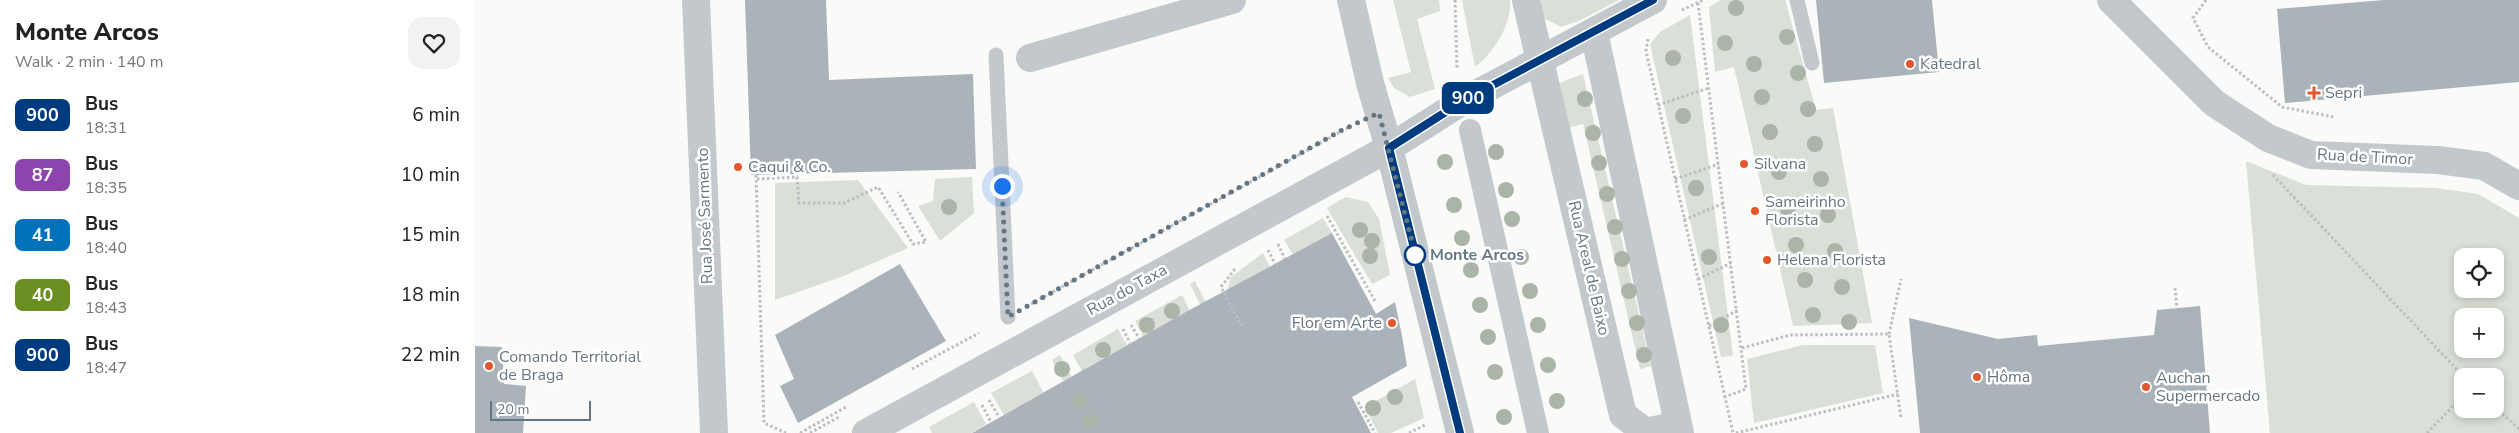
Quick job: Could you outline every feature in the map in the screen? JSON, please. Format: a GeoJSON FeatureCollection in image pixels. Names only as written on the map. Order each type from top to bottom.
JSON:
{"type":"FeatureCollection","features":[{"type":"Feature","properties":{"kind":"street","name":"Rua José Sarmento"},"geometry":{"type":"LineString","coordinates":[[696,0],[714,433]]}},
{"type":"Feature","properties":{"kind":"street"},"geometry":{"type":"LineString","coordinates":[[1030,58],[1232,0]]}},
{"type":"Feature","properties":{"kind":"street"},"geometry":{"type":"LineString","coordinates":[[1351,0],[1460,433]]}},
{"type":"Feature","properties":{"kind":"street"},"geometry":{"type":"LineString","coordinates":[[1526,0],[1541,61]]}},
{"type":"Feature","properties":{"kind":"street","name":"Rua de Timor"},"geometry":{"type":"LineString","coordinates":[[2111,0],[2214,103],[2268,138],[2311,155],[2438,160],[2484,166],[2519,186]]}},
{"type":"Feature","properties":{"kind":"street","name":"Rua do Taxa"},"geometry":{"type":"LineString","coordinates":[[866,433],[1389,148],[1463,101],[1594,32],[1664,7]]}},
{"type":"Feature","properties":{"kind":"street","name":"Rua Areal de Baixo"},"geometry":{"type":"LineString","coordinates":[[1541,61],[1623,414],[1646,432],[1679,429],[1594,32]]}},
{"type":"Feature","properties":{"kind":"street"},"geometry":{"type":"LineString","coordinates":[[1470,130],[1538,433]]}},
{"type":"Feature","properties":{"kind":"lane"},"geometry":{"type":"LineString","coordinates":[[1797,0],[1812,63]]}},
{"type":"Feature","properties":{"kind":"lane"},"geometry":{"type":"LineString","coordinates":[[996,55],[1008,317]]}},
{"type":"Feature","properties":{"kind":"path"},"geometry":{"type":"LineString","coordinates":[[1455,0],[1457,76]]}},
{"type":"Feature","properties":{"kind":"path"},"geometry":{"type":"LineString","coordinates":[[1664,7],[1698,3],[1703,0]]}},
{"type":"Feature","properties":{"kind":"path"},"geometry":{"type":"LineString","coordinates":[[2206,0],[2193,18],[2208,47],[2282,107],[2334,117]]}},
{"type":"Feature","properties":{"kind":"path"},"geometry":{"type":"LineString","coordinates":[[1698,3],[1725,203],[1746,388],[1725,397]]}},
{"type":"Feature","properties":{"kind":"path"},"geometry":{"type":"LineString","coordinates":[[1649,34],[1646,50],[1725,397],[1735,433],[1898,394]]}},
{"type":"Feature","properties":{"kind":"path"},"geometry":{"type":"LineString","coordinates":[[1658,105],[1709,88]]}},
{"type":"Feature","properties":{"kind":"path"},"geometry":{"type":"LineString","coordinates":[[1008,317],[1342,130],[1379,113]]}},
{"type":"Feature","properties":{"kind":"path"},"geometry":{"type":"LineString","coordinates":[[1675,179],[1719,164]]}},
{"type":"Feature","properties":{"kind":"path"},"geometry":{"type":"LineString","coordinates":[[2267,168],[2455,368]]}},
{"type":"Feature","properties":{"kind":"path"},"geometry":{"type":"LineString","coordinates":[[787,433],[764,423],[756,177],[797,177],[799,203],[844,203],[878,187],[913,244],[926,242],[898,192]]}},
{"type":"Feature","properties":{"kind":"path"},"geometry":{"type":"LineString","coordinates":[[1684,220],[1725,203]]}},
{"type":"Feature","properties":{"kind":"path"},"geometry":{"type":"LineString","coordinates":[[1318,219],[1326,215],[1375,301]]}},
{"type":"Feature","properties":{"kind":"path"},"geometry":{"type":"LineString","coordinates":[[1277,242],[1285,238]]}},
{"type":"Feature","properties":{"kind":"path"},"geometry":{"type":"LineString","coordinates":[[1279,248],[1285,258]]}},
{"type":"Feature","properties":{"kind":"path"},"geometry":{"type":"LineString","coordinates":[[1270,254],[1275,264]]}},
{"type":"Feature","properties":{"kind":"path"},"geometry":{"type":"LineString","coordinates":[[1241,261],[1221,287],[1241,324],[1245,322]]}},
{"type":"Feature","properties":{"kind":"path"},"geometry":{"type":"LineString","coordinates":[[1698,279],[1731,263]]}},
{"type":"Feature","properties":{"kind":"path"},"geometry":{"type":"LineString","coordinates":[[1901,279],[1889,334],[1901,418]]}},
{"type":"Feature","properties":{"kind":"path"},"geometry":{"type":"LineString","coordinates":[[2175,288],[2177,308]]}},
{"type":"Feature","properties":{"kind":"path"},"geometry":{"type":"LineString","coordinates":[[1709,326],[1738,310]]}},
{"type":"Feature","properties":{"kind":"path"},"geometry":{"type":"LineString","coordinates":[[1132,327],[1139,338]]}},
{"type":"Feature","properties":{"kind":"path"},"geometry":{"type":"LineString","coordinates":[[951,347],[980,332]]}},
{"type":"Feature","properties":{"kind":"path"},"geometry":{"type":"LineString","coordinates":[[1125,332],[1130,343]]}},
{"type":"Feature","properties":{"kind":"path"},"geometry":{"type":"LineString","coordinates":[[1742,348],[1790,335],[1889,334]]}},
{"type":"Feature","properties":{"kind":"path"},"geometry":{"type":"LineString","coordinates":[[1359,402],[1375,433]]}},
{"type":"Feature","properties":{"kind":"path"},"geometry":{"type":"LineString","coordinates":[[2427,433],[2454,405]]}},
{"type":"Feature","properties":{"kind":"path"},"geometry":{"type":"LineString","coordinates":[[993,406],[999,417]]}},
{"type":"Feature","properties":{"kind":"path"},"geometry":{"type":"LineString","coordinates":[[985,411],[991,422]]}},
{"type":"Feature","properties":{"kind":"path"},"geometry":{"type":"LineString","coordinates":[[2504,415],[2519,429]]}},
{"type":"Feature","properties":{"kind":"path"},"geometry":{"type":"LineString","coordinates":[[1409,433],[1430,422]]}},
{"type":"Feature","properties":{"kind":"shaded area"},"geometry":{"type":"Polygon","coordinates":[[[1393,0],[1439,0],[1440,11],[1417,19],[1435,89],[1410,97],[1394,88],[1388,78],[1411,72],[1393,0]]]}},
{"type":"Feature","properties":{"kind":"shaded area"},"geometry":{"type":"Polygon","coordinates":[[[1462,0],[1510,0],[1508,19],[1500,38],[1475,67],[1462,0]]]}},
{"type":"Feature","properties":{"kind":"shaded area"},"geometry":{"type":"Polygon","coordinates":[[[1536,0],[1619,0],[1581,20],[1561,27],[1545,19],[1536,0]]]}},
{"type":"Feature","properties":{"kind":"shaded area"},"geometry":{"type":"Polygon","coordinates":[[[1721,0],[1785,0],[1816,110],[1833,108],[1872,323],[1793,326],[1734,67],[1715,72],[1709,7],[1721,0]]]}},
{"type":"Feature","properties":{"kind":"shaded area"},"geometry":{"type":"Polygon","coordinates":[[[1690,15],[1733,356],[1721,357],[1650,44],[1660,32],[1690,15]]]}},
{"type":"Feature","properties":{"kind":"shaded area"},"geometry":{"type":"Polygon","coordinates":[[[1583,74],[1651,366],[1640,369],[1583,124],[1568,128],[1557,84],[1583,74]]]}},
{"type":"Feature","properties":{"kind":"shaded area"},"geometry":{"type":"Polygon","coordinates":[[[2246,161],[2306,185],[2436,188],[2478,194],[2519,218],[2519,433],[2270,433],[2246,161]]]}},
{"type":"Feature","properties":{"kind":"shaded area"},"geometry":{"type":"Polygon","coordinates":[[[972,177],[974,213],[940,241],[918,206],[933,201],[935,179],[972,177]]]}},
{"type":"Feature","properties":{"kind":"shaded area"},"geometry":{"type":"Polygon","coordinates":[[[858,180],[908,248],[841,277],[775,300],[775,183],[858,180]]]}},
{"type":"Feature","properties":{"kind":"shaded area"},"geometry":{"type":"Polygon","coordinates":[[[1346,197],[1368,202],[1379,219],[1390,275],[1372,284],[1327,208],[1346,197]]]}},
{"type":"Feature","properties":{"kind":"shaded area"},"geometry":{"type":"Polygon","coordinates":[[[1323,218],[1332,233],[1293,254],[1284,240],[1323,218]]]}},
{"type":"Feature","properties":{"kind":"shaded area"},"geometry":{"type":"Polygon","coordinates":[[[1263,253],[1270,267],[1227,290],[1231,277],[1263,253]]]}},
{"type":"Feature","properties":{"kind":"shaded area"},"geometry":{"type":"Polygon","coordinates":[[[1195,281],[1232,354],[1226,357],[1190,284],[1195,281]]]}},
{"type":"Feature","properties":{"kind":"shaded area"},"geometry":{"type":"Polygon","coordinates":[[[1182,295],[1223,375],[1219,378],[1184,313],[1143,336],[1135,321],[1182,295]]]}},
{"type":"Feature","properties":{"kind":"shaded area"},"geometry":{"type":"Polygon","coordinates":[[[1118,329],[1127,345],[1086,368],[1122,433],[1116,433],[1073,355],[1118,329]]]}},
{"type":"Feature","properties":{"kind":"shaded area"},"geometry":{"type":"Polygon","coordinates":[[[1803,345],[1875,345],[1883,393],[1754,423],[1747,359],[1803,345]]]}},
{"type":"Feature","properties":{"kind":"shaded area"},"geometry":{"type":"Polygon","coordinates":[[[1060,355],[1102,433],[1092,433],[1052,360],[1060,355]]]}},
{"type":"Feature","properties":{"kind":"shaded area"},"geometry":{"type":"Polygon","coordinates":[[[1032,371],[1043,392],[1004,415],[991,393],[1032,371]]]}},
{"type":"Feature","properties":{"kind":"shaded area"},"geometry":{"type":"Polygon","coordinates":[[[1415,379],[1424,418],[1391,433],[1378,433],[1365,407],[1415,379]]]}},
{"type":"Feature","properties":{"kind":"shaded area"},"geometry":{"type":"Polygon","coordinates":[[[974,402],[986,424],[971,433],[932,433],[929,427],[974,402]]]}},
{"type":"Feature","properties":{"kind":"building"},"geometry":{"type":"Polygon","coordinates":[[[745,0],[826,0],[829,80],[973,74],[976,169],[751,175],[745,0]]]}},
{"type":"Feature","properties":{"kind":"building"},"geometry":{"type":"Polygon","coordinates":[[[1816,0],[1932,0],[1939,72],[1824,83],[1816,0]]]}},
{"type":"Feature","properties":{"kind":"building"},"geometry":{"type":"Polygon","coordinates":[[[2384,0],[2519,0],[2519,82],[2285,103],[2277,9],[2384,0]]]}},
{"type":"Feature","properties":{"kind":"building"},"geometry":{"type":"Polygon","coordinates":[[[1332,233],[1376,314],[1395,302],[1402,336],[1407,366],[1352,397],[1371,433],[972,433],[1184,313],[1332,233]]]}},
{"type":"Feature","properties":{"kind":"building"},"geometry":{"type":"Polygon","coordinates":[[[900,264],[946,341],[798,423],[780,386],[794,379],[775,335],[900,264]]]}},
{"type":"Feature","properties":{"kind":"building"},"geometry":{"type":"Polygon","coordinates":[[[2200,306],[2210,433],[1920,433],[1909,318],[1998,339],[2037,335],[2038,346],[2154,335],[2157,310],[2200,306]]]}},
{"type":"Feature","properties":{"kind":"building","name":"Comando Territorial de Braga"},"geometry":{"type":"Polygon","coordinates":[[[475,346],[502,347],[504,384],[526,386],[523,433],[475,433],[475,346]]]}},
{"type":"Feature","properties":{"kind":"bus line","name":"900"},"geometry":{"type":"LineString","coordinates":[[1460,433],[1389,148],[1463,101],[1653,0]]}},
{"type":"Feature","properties":{"kind":"place","name":"Katedral"},"geometry":{"type":"Point","coordinates":[1910,64]}},
{"type":"Feature","properties":{"kind":"place","name":"Sepri"},"geometry":{"type":"Point","coordinates":[2314,93]}},
{"type":"Feature","properties":{"kind":"place","name":"Silvana"},"geometry":{"type":"Point","coordinates":[1744,164]}},
{"type":"Feature","properties":{"kind":"place","name":"Caqui & Co."},"geometry":{"type":"Point","coordinates":[738,167]}},
{"type":"Feature","properties":{"kind":"place","name":"Sameirinho Florista"},"geometry":{"type":"Point","coordinates":[1755,211]}},
{"type":"Feature","properties":{"kind":"place","name":"Monte Arcos"},"geometry":{"type":"Point","coordinates":[1415,255]}},
{"type":"Feature","properties":{"kind":"place","name":"Helena Florista"},"geometry":{"type":"Point","coordinates":[1767,260]}},
{"type":"Feature","properties":{"kind":"place","name":"Flor em Arte"},"geometry":{"type":"Point","coordinates":[1392,323]}},
{"type":"Feature","properties":{"kind":"place","name":"Comando Territorial de Braga"},"geometry":{"type":"Point","coordinates":[489,366]}},
{"type":"Feature","properties":{"kind":"place","name":"Hôma"},"geometry":{"type":"Point","coordinates":[1977,377]}},
{"type":"Feature","properties":{"kind":"place","name":"Auchan Supermercado"},"geometry":{"type":"Point","coordinates":[2146,387]}},
{"type":"Feature","properties":{"kind":"route"},"geometry":{"type":"LineString","coordinates":[[1002,186],[1008,317],[1342,130],[1379,113],[1417,261],[1415,255]]}}]}
